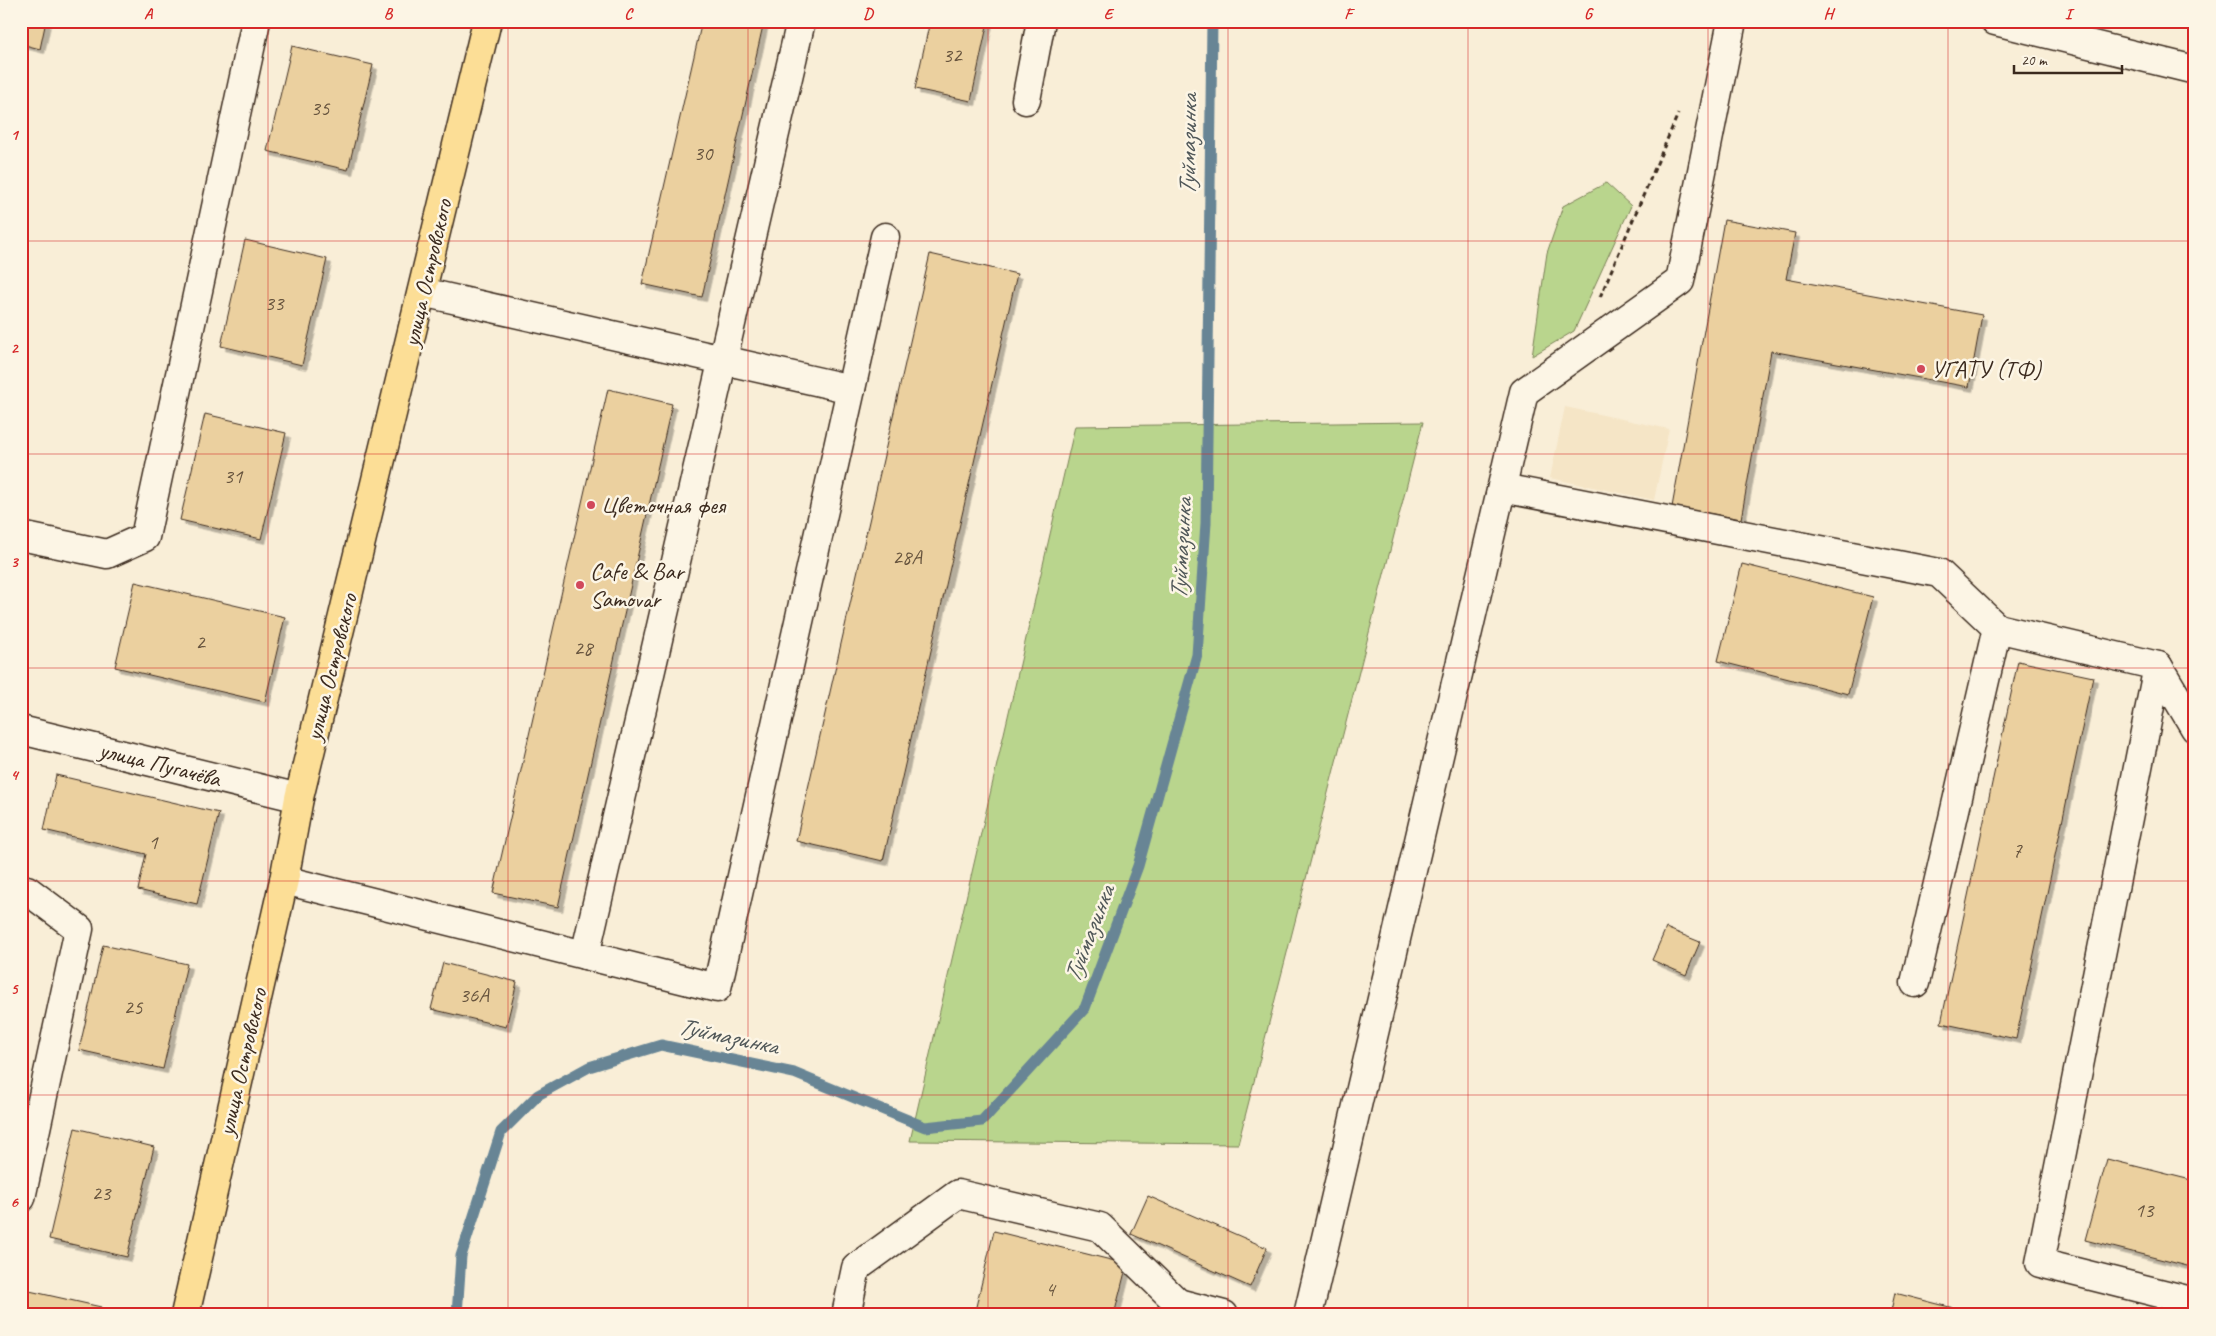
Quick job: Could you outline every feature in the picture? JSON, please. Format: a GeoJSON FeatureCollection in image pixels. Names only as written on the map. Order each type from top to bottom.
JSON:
{"type":"FeatureCollection","features":[{"type":"Feature","properties":{"kind":"main road","name":"улица Островского"},"geometry":{"type":"LineString","coordinates":[[185,1315],[284,880],[300,798],[487,21]]}},
{"type":"Feature","properties":{"kind":"street"},"geometry":{"type":"LineString","coordinates":[[21,536],[107,554],[145,538],[256,21]]}},
{"type":"Feature","properties":{"kind":"street"},"geometry":{"type":"LineString","coordinates":[[585,955],[801,21]]}},
{"type":"Feature","properties":{"kind":"street"},"geometry":{"type":"LineString","coordinates":[[1026,100],[1041,21]]}},
{"type":"Feature","properties":{"kind":"street"},"geometry":{"type":"LineString","coordinates":[[1308,1315],[1524,392],[1680,280],[1732,21]]}},
{"type":"Feature","properties":{"kind":"street"},"geometry":{"type":"LineString","coordinates":[[1995,21],[2195,70]]}},
{"type":"Feature","properties":{"kind":"street"},"geometry":{"type":"LineString","coordinates":[[284,880],[717,988],[885,237]]}},
{"type":"Feature","properties":{"kind":"street"},"geometry":{"type":"LineString","coordinates":[[422,292],[851,389]]}},
{"type":"Feature","properties":{"kind":"street"},"geometry":{"type":"LineString","coordinates":[[1502,488],[1939,573],[1997,628],[2158,666],[2195,728]]}},
{"type":"Feature","properties":{"kind":"street"},"geometry":{"type":"LineString","coordinates":[[1915,983],[1997,628]]}},
{"type":"Feature","properties":{"kind":"street"},"geometry":{"type":"LineString","coordinates":[[2158,666],[2040,1263],[2195,1302]]}},
{"type":"Feature","properties":{"kind":"street","name":"улица Пугачёва"},"geometry":{"type":"LineString","coordinates":[[21,730],[300,798]]}},
{"type":"Feature","properties":{"kind":"street"},"geometry":{"type":"LineString","coordinates":[[21,889],[26,890],[79,930],[21,1198]]}},
{"type":"Feature","properties":{"kind":"street"},"geometry":{"type":"LineString","coordinates":[[846,1315],[856,1268],[958,1194],[1100,1228],[1177,1309],[1224,1315]]}},
{"type":"Feature","properties":{"kind":"shaded area"},"geometry":{"type":"Polygon","coordinates":[[[1565,407],[1669,429],[1654,500],[1550,478],[1565,407]]]}},
{"type":"Feature","properties":{"kind":"green space"},"geometry":{"type":"Polygon","coordinates":[[[1606,183],[1631,206],[1574,331],[1532,356],[1547,253],[1563,206],[1606,183]]]}},
{"type":"Feature","properties":{"kind":"green space"},"geometry":{"type":"Polygon","coordinates":[[[1423,422],[1238,1144],[910,1141],[1075,426],[1423,422]]]}},
{"type":"Feature","properties":{"kind":"building"},"geometry":{"type":"Polygon","coordinates":[[[21,21],[46,21],[40,49],[21,44],[21,21]]]}},
{"type":"Feature","properties":{"kind":"building"},"geometry":{"type":"Polygon","coordinates":[[[702,21],[764,21],[702,297],[642,284],[702,21]]]}},
{"type":"Feature","properties":{"kind":"building"},"geometry":{"type":"Polygon","coordinates":[[[930,21],[988,21],[971,101],[915,89],[930,21]]]}},
{"type":"Feature","properties":{"kind":"building"},"geometry":{"type":"Polygon","coordinates":[[[292,46],[373,65],[348,170],[267,151],[292,46]]]}},
{"type":"Feature","properties":{"kind":"building","name":"УГАТУ (ТФ)"},"geometry":{"type":"Polygon","coordinates":[[[1724,220],[1795,233],[1786,279],[1982,315],[1969,387],[1771,351],[1741,519],[1672,507],[1724,220]]]}},
{"type":"Feature","properties":{"kind":"building"},"geometry":{"type":"Polygon","coordinates":[[[245,240],[327,259],[302,365],[221,346],[245,240]]]}},
{"type":"Feature","properties":{"kind":"building"},"geometry":{"type":"Polygon","coordinates":[[[930,254],[1017,274],[883,861],[796,841],[930,254]]]}},
{"type":"Feature","properties":{"kind":"building"},"geometry":{"type":"Polygon","coordinates":[[[608,389],[672,404],[558,907],[493,893],[608,389]]]}},
{"type":"Feature","properties":{"kind":"building"},"geometry":{"type":"Polygon","coordinates":[[[2195,404],[2195,425],[2190,424],[2195,404]]]}},
{"type":"Feature","properties":{"kind":"building"},"geometry":{"type":"Polygon","coordinates":[[[205,414],[286,433],[261,539],[180,520],[205,414]]]}},
{"type":"Feature","properties":{"kind":"building"},"geometry":{"type":"Polygon","coordinates":[[[1742,564],[1873,597],[1848,694],[1718,661],[1742,564]]]}},
{"type":"Feature","properties":{"kind":"building"},"geometry":{"type":"Polygon","coordinates":[[[135,582],[285,617],[265,702],[115,667],[135,582]]]}},
{"type":"Feature","properties":{"kind":"building"},"geometry":{"type":"Polygon","coordinates":[[[2018,661],[2093,677],[2016,1039],[1941,1023],[2018,661]]]}},
{"type":"Feature","properties":{"kind":"building"},"geometry":{"type":"Polygon","coordinates":[[[56,775],[219,813],[197,904],[138,890],[146,854],[44,830],[56,775]]]}},
{"type":"Feature","properties":{"kind":"building"},"geometry":{"type":"Polygon","coordinates":[[[1666,928],[1700,942],[1686,975],[1652,960],[1666,928]]]}},
{"type":"Feature","properties":{"kind":"building"},"geometry":{"type":"Polygon","coordinates":[[[103,945],[187,964],[163,1069],[79,1050],[103,945]]]}},
{"type":"Feature","properties":{"kind":"building"},"geometry":{"type":"Polygon","coordinates":[[[443,963],[517,982],[506,1027],[431,1009],[443,963]]]}},
{"type":"Feature","properties":{"kind":"building"},"geometry":{"type":"Polygon","coordinates":[[[75,1128],[154,1147],[127,1257],[49,1239],[75,1128]]]}},
{"type":"Feature","properties":{"kind":"building"},"geometry":{"type":"Polygon","coordinates":[[[2107,1159],[2195,1181],[2195,1268],[2085,1240],[2107,1159]]]}},
{"type":"Feature","properties":{"kind":"building"},"geometry":{"type":"Polygon","coordinates":[[[1148,1196],[1267,1248],[1250,1287],[1131,1234],[1148,1196]]]}},
{"type":"Feature","properties":{"kind":"building"},"geometry":{"type":"Polygon","coordinates":[[[994,1231],[1127,1264],[1114,1315],[974,1315],[994,1231]]]}},
{"type":"Feature","properties":{"kind":"building"},"geometry":{"type":"Polygon","coordinates":[[[25,1290],[101,1307],[100,1315],[21,1315],[25,1290]]]}},
{"type":"Feature","properties":{"kind":"building"},"geometry":{"type":"Polygon","coordinates":[[[1895,1293],[1965,1311],[1964,1315],[1890,1315],[1895,1293]]]}},
{"type":"Feature","properties":{"kind":"waterway","name":"Туймазинка"},"geometry":{"type":"LineString","coordinates":[[457,1315],[461,1256],[501,1132],[538,1095],[589,1067],[661,1045],[794,1073],[925,1127],[982,1121],[1085,1008],[1138,866],[1197,655],[1206,523],[1212,21]]}},
{"type":"Feature","properties":{"kind":"place","name":"УГАТУ (ТФ)"},"geometry":{"type":"Point","coordinates":[1921,369]}},
{"type":"Feature","properties":{"kind":"place","name":"Цветочная фея"},"geometry":{"type":"Point","coordinates":[591,505]}},
{"type":"Feature","properties":{"kind":"place","name":"Cafe & Bar Samovar"},"geometry":{"type":"Point","coordinates":[580,585]}}]}
